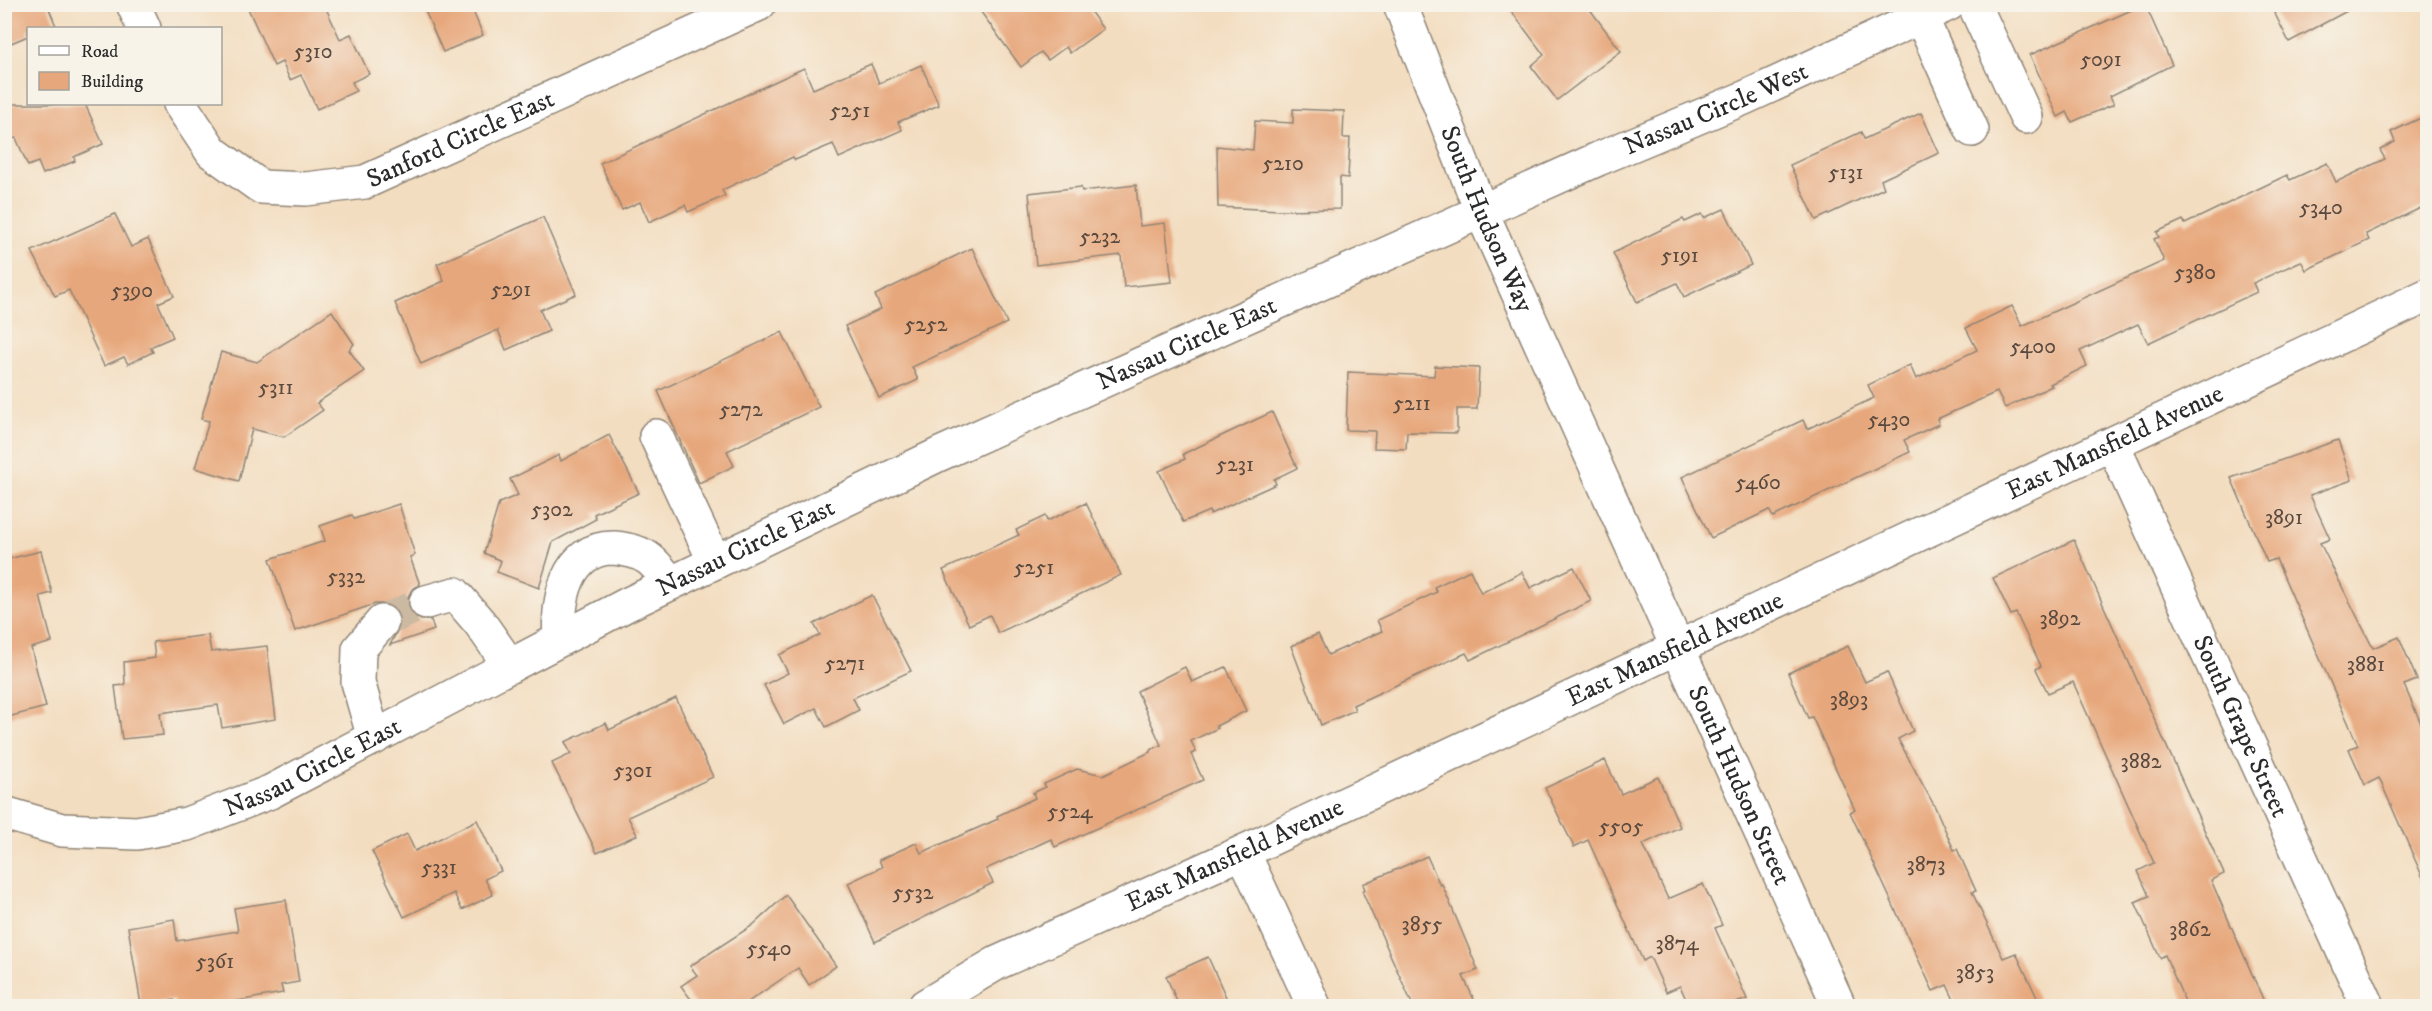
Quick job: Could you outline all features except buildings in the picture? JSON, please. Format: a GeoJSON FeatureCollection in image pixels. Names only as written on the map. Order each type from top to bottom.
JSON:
{"type":"FeatureCollection","features":[{"type":"Feature","properties":{"kind":"street"},"geometry":{"type":"LineString","coordinates":[[133,4],[144,27]]}},
{"type":"Feature","properties":{"kind":"street","name":"Sanford Circle East"},"geometry":{"type":"LineString","coordinates":[[181,105],[212,152],[261,187],[306,189],[365,182],[759,4]]}},
{"type":"Feature","properties":{"kind":"street","name":"South Hudson Way"},"geometry":{"type":"LineString","coordinates":[[1400,4],[1482,213],[1582,433]]}},
{"type":"Feature","properties":{"kind":"street"},"geometry":{"type":"LineString","coordinates":[[1974,4],[2026,117]]}},
{"type":"Feature","properties":{"kind":"street"},"geometry":{"type":"LineString","coordinates":[[1935,11],[1972,130]]}},
{"type":"Feature","properties":{"kind":"street","name":"Nassau Circle West"},"geometry":{"type":"LineString","coordinates":[[1482,213],[1598,159],[1744,98],[1935,11]]}},
{"type":"Feature","properties":{"kind":"street","name":"Nassau Circle East"},"geometry":{"type":"LineString","coordinates":[[4,813],[62,830],[110,834],[137,833],[187,824],[270,792],[671,583],[961,445],[1482,213]]}},
{"type":"Feature","properties":{"kind":"street","name":"East Mansfield Avenue"},"geometry":{"type":"LineString","coordinates":[[925,1006],[997,963],[1243,852],[2113,445],[2427,295]]}},
{"type":"Feature","properties":{"kind":"street","name":"South Hudson Street"},"geometry":{"type":"LineString","coordinates":[[1582,433],[1839,1006]]}},
{"type":"Feature","properties":{"kind":"street"},"geometry":{"type":"LineString","coordinates":[[656,436],[715,562]]}},
{"type":"Feature","properties":{"kind":"street","name":"South Grape Street"},"geometry":{"type":"LineString","coordinates":[[2113,445],[2368,1006]]}},
{"type":"Feature","properties":{"kind":"street"},"geometry":{"type":"LineString","coordinates":[[560,639],[558,621],[565,582],[578,560],[602,548],[623,549],[649,558],[671,583]]}},
{"type":"Feature","properties":{"kind":"street"},"geometry":{"type":"LineString","coordinates":[[426,602],[454,594],[480,623],[510,666]]}},
{"type":"Feature","properties":{"kind":"street"},"geometry":{"type":"LineString","coordinates":[[374,738],[358,682],[359,649],[382,622]]}},
{"type":"Feature","properties":{"kind":"street"},"geometry":{"type":"LineString","coordinates":[[1243,852],[1314,1006]]}},
{"type":"Feature","properties":{"kind":"tunnel"},"geometry":{"type":"LineString","coordinates":[[382,622],[426,602]]}}]}
